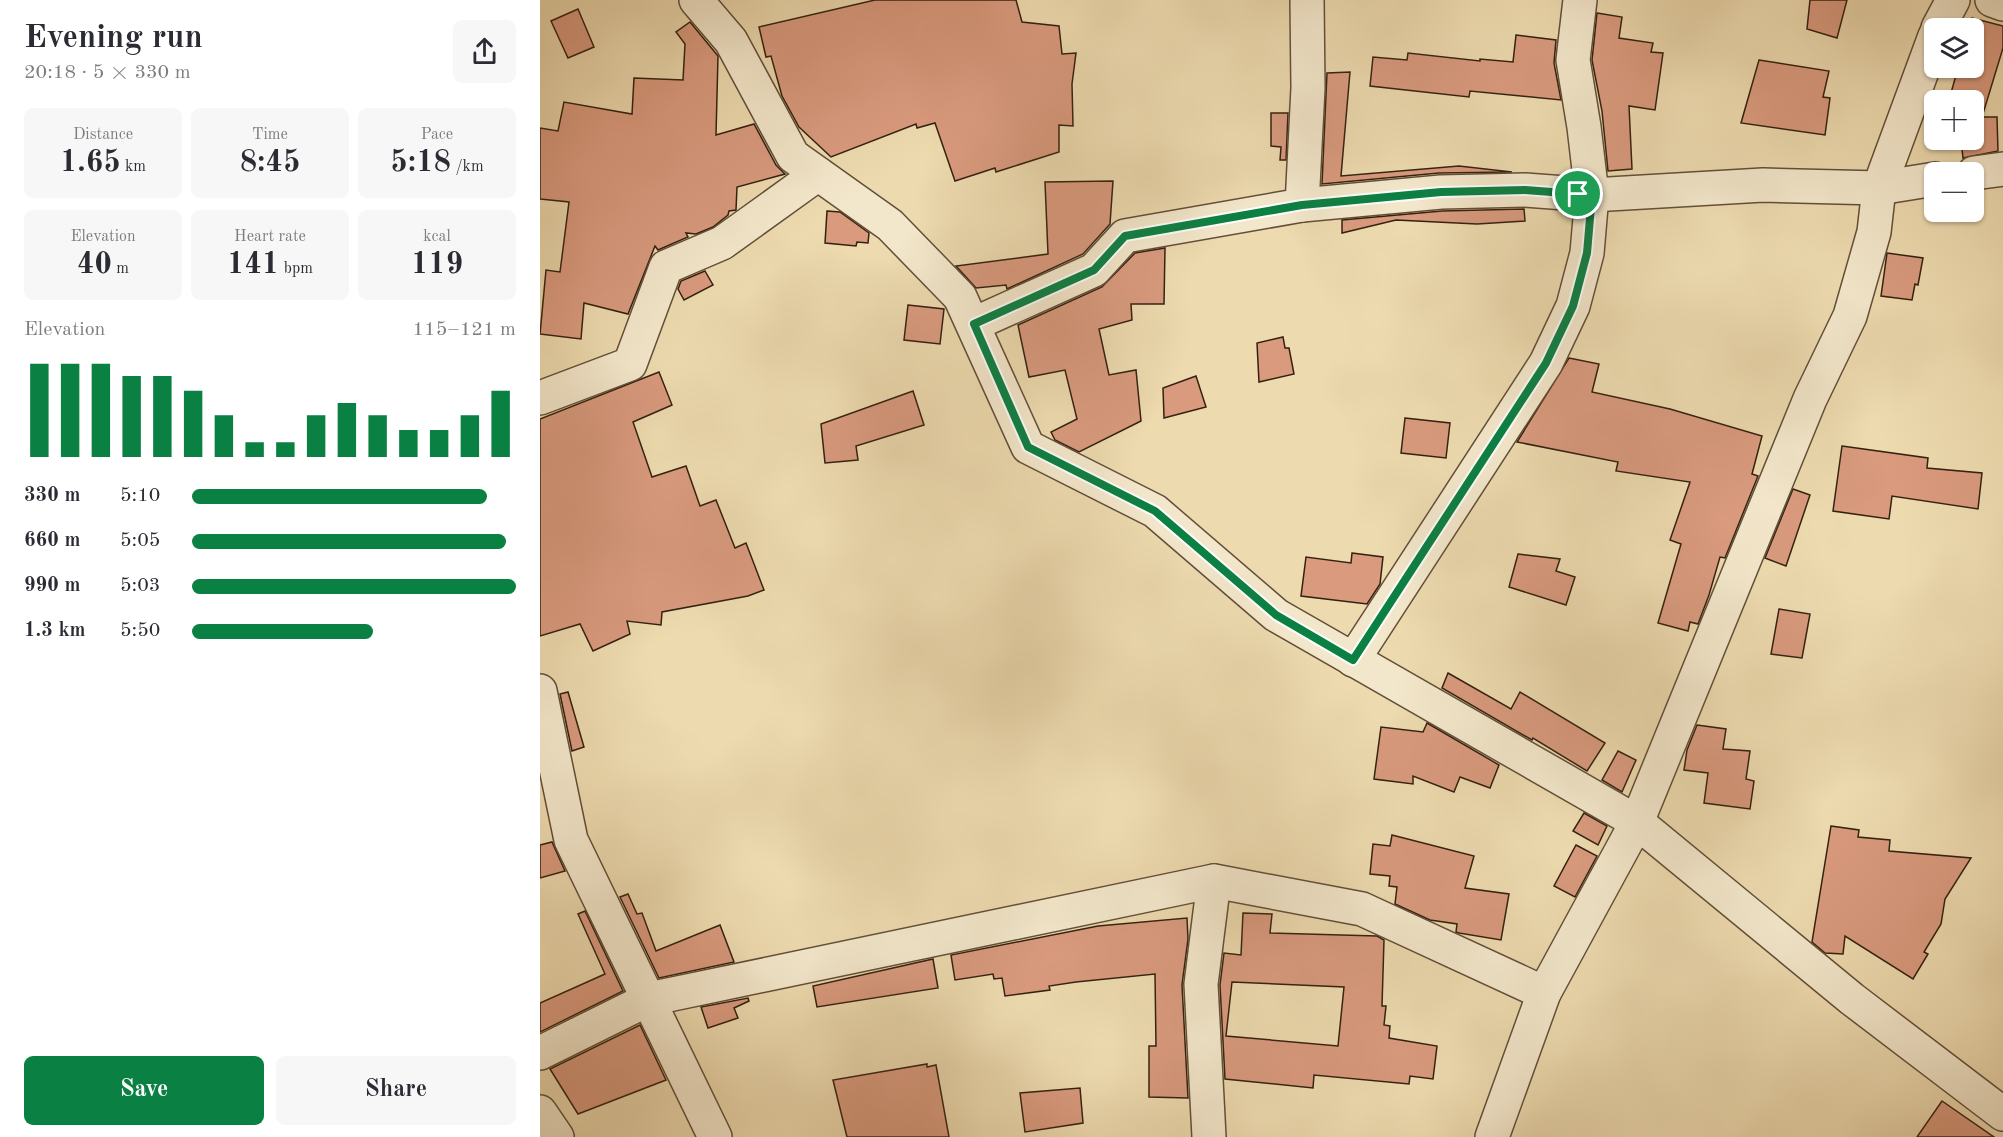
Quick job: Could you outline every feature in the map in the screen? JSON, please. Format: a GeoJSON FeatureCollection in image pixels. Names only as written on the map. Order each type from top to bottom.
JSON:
{"type":"FeatureCollection","features":[{"type":"Feature","properties":{"kind":"street"},"geometry":{"type":"LineString","coordinates":[[696,0],[731,41],[793,156],[890,225],[960,297],[1028,447],[1155,511],[1276,615],[1637,822],[1852,999],[2003,1114]]}},
{"type":"Feature","properties":{"kind":"street"},"geometry":{"type":"LineString","coordinates":[[1302,205],[1308,88],[1307,0]]}},
{"type":"Feature","properties":{"kind":"street"},"geometry":{"type":"LineString","coordinates":[[1353,660],[1546,363],[1573,306],[1584,264],[1592,195],[1573,60],[1580,0]]}},
{"type":"Feature","properties":{"kind":"street"},"geometry":{"type":"LineString","coordinates":[[1943,18],[1953,0]]}},
{"type":"Feature","properties":{"kind":"street"},"geometry":{"type":"LineString","coordinates":[[1992,0],[2003,4]]}},
{"type":"Feature","properties":{"kind":"street"},"geometry":{"type":"LineString","coordinates":[[1492,1137],[1544,993],[1637,822],[1810,399],[1850,316],[1874,232],[1879,188],[1924,66]]}},
{"type":"Feature","properties":{"kind":"street"},"geometry":{"type":"LineString","coordinates":[[1984,172],[2003,169]]}},
{"type":"Feature","properties":{"kind":"street"},"geometry":{"type":"LineString","coordinates":[[540,398],[630,364],[666,267],[722,243],[818,174]]}},
{"type":"Feature","properties":{"kind":"street"},"geometry":{"type":"LineString","coordinates":[[974,324],[1094,270],[1125,236],[1302,205],[1441,192],[1525,190],[1592,195],[1764,185],[1879,188],[1924,181]]}},
{"type":"Feature","properties":{"kind":"street"},"geometry":{"type":"LineString","coordinates":[[540,691],[571,840],[715,1137]]}},
{"type":"Feature","properties":{"kind":"street"},"geometry":{"type":"LineString","coordinates":[[540,1053],[649,999],[1214,881],[1362,909],[1544,993]]}},
{"type":"Feature","properties":{"kind":"street"},"geometry":{"type":"LineString","coordinates":[[1209,1137],[1201,984],[1214,881]]}},
{"type":"Feature","properties":{"kind":"street"},"geometry":{"type":"LineString","coordinates":[[540,1112],[557,1137]]}},
{"type":"Feature","properties":{"kind":"building"},"geometry":{"type":"Polygon","coordinates":[[[875,0],[1016,0],[1022,22],[1059,26],[1062,54],[1076,53],[1072,84],[1073,126],[1059,125],[1059,152],[996,172],[995,168],[955,181],[935,123],[917,128],[916,124],[831,157],[799,127],[782,96],[771,56],[766,57],[759,27],[875,0]]]}},
{"type":"Feature","properties":{"kind":"building"},"geometry":{"type":"Polygon","coordinates":[[[1810,0],[1847,0],[1837,38],[1807,29],[1810,0]]]}},
{"type":"Feature","properties":{"kind":"building"},"geometry":{"type":"Polygon","coordinates":[[[578,9],[594,47],[568,58],[551,21],[578,9]]]}},
{"type":"Feature","properties":{"kind":"building"},"geometry":{"type":"Polygon","coordinates":[[[1597,13],[1622,17],[1619,38],[1653,43],[1651,52],[1663,53],[1655,110],[1629,106],[1632,169],[1608,171],[1602,111],[1592,60],[1597,13]]]}},
{"type":"Feature","properties":{"kind":"building"},"geometry":{"type":"Polygon","coordinates":[[[1984,21],[2003,26],[2003,48],[1984,110],[1984,90],[1952,90],[1955,78],[1984,78],[1984,21]]]}},
{"type":"Feature","properties":{"kind":"building"},"geometry":{"type":"Polygon","coordinates":[[[690,22],[718,56],[716,135],[754,124],[776,165],[785,174],[737,187],[736,210],[729,211],[728,215],[713,227],[696,234],[686,233],[688,237],[658,250],[655,246],[628,314],[584,303],[581,339],[540,334],[546,270],[560,272],[569,202],[540,199],[540,128],[558,131],[564,102],[632,114],[634,78],[683,80],[685,44],[676,32],[690,22]]]}},
{"type":"Feature","properties":{"kind":"building"},"geometry":{"type":"Polygon","coordinates":[[[1516,35],[1556,40],[1554,63],[1561,100],[1470,91],[1469,97],[1370,86],[1373,57],[1407,60],[1408,53],[1480,61],[1480,59],[1513,62],[1516,35]]]}},
{"type":"Feature","properties":{"kind":"building"},"geometry":{"type":"Polygon","coordinates":[[[1759,60],[1829,71],[1823,97],[1830,98],[1825,135],[1741,123],[1759,60]]]}},
{"type":"Feature","properties":{"kind":"building"},"geometry":{"type":"Polygon","coordinates":[[[1350,72],[1341,176],[1459,166],[1512,172],[1439,173],[1322,184],[1327,73],[1350,72]]]}},
{"type":"Feature","properties":{"kind":"building"},"geometry":{"type":"Polygon","coordinates":[[[1271,113],[1288,113],[1286,160],[1280,160],[1281,147],[1271,146],[1271,113]]]}},
{"type":"Feature","properties":{"kind":"building"},"geometry":{"type":"Polygon","coordinates":[[[1984,117],[1997,117],[1998,151],[1963,158],[1962,150],[1984,150],[1984,117]]]}},
{"type":"Feature","properties":{"kind":"building"},"geometry":{"type":"Polygon","coordinates":[[[1113,181],[1110,224],[1083,254],[1007,289],[1006,285],[976,288],[956,266],[1048,254],[1045,182],[1113,181]]]}},
{"type":"Feature","properties":{"kind":"building"},"geometry":{"type":"Polygon","coordinates":[[[1524,209],[1525,221],[1477,224],[1396,220],[1342,233],[1342,220],[1442,211],[1524,209]]]}},
{"type":"Feature","properties":{"kind":"building"},"geometry":{"type":"Polygon","coordinates":[[[827,211],[840,212],[869,233],[868,243],[857,242],[856,246],[825,243],[827,211]]]}},
{"type":"Feature","properties":{"kind":"building"},"geometry":{"type":"Polygon","coordinates":[[[1165,248],[1164,304],[1131,304],[1132,320],[1099,329],[1109,375],[1136,370],[1141,421],[1079,452],[1055,440],[1051,432],[1077,419],[1065,370],[1029,377],[1018,325],[1102,287],[1135,253],[1165,248]]]}},
{"type":"Feature","properties":{"kind":"building"},"geometry":{"type":"Polygon","coordinates":[[[1887,253],[1923,258],[1918,285],[1915,284],[1912,300],[1881,296],[1887,253]]]}},
{"type":"Feature","properties":{"kind":"building"},"geometry":{"type":"Polygon","coordinates":[[[705,271],[713,285],[684,300],[678,289],[681,281],[705,271]]]}},
{"type":"Feature","properties":{"kind":"building"},"geometry":{"type":"Polygon","coordinates":[[[908,305],[944,309],[940,344],[904,340],[908,305]]]}},
{"type":"Feature","properties":{"kind":"building"},"geometry":{"type":"Polygon","coordinates":[[[1283,337],[1285,348],[1289,348],[1294,374],[1259,382],[1257,343],[1283,337]]]}},
{"type":"Feature","properties":{"kind":"building"},"geometry":{"type":"Polygon","coordinates":[[[1569,358],[1599,364],[1592,392],[1670,409],[1762,436],[1752,474],[1758,476],[1725,558],[1720,557],[1698,624],[1690,622],[1688,631],[1658,623],[1681,544],[1670,540],[1690,482],[1616,471],[1618,462],[1517,442],[1569,358]]]}},
{"type":"Feature","properties":{"kind":"building"},"geometry":{"type":"Polygon","coordinates":[[[659,372],[672,405],[633,422],[652,477],[686,466],[700,506],[716,500],[735,548],[746,543],[764,590],[748,596],[662,612],[661,625],[627,621],[630,634],[593,651],[580,624],[540,636],[540,419],[659,372]]]}},
{"type":"Feature","properties":{"kind":"building"},"geometry":{"type":"Polygon","coordinates":[[[1196,376],[1206,407],[1164,418],[1163,388],[1196,376]]]}},
{"type":"Feature","properties":{"kind":"building"},"geometry":{"type":"Polygon","coordinates":[[[913,391],[924,425],[856,446],[858,460],[825,463],[821,424],[913,391]]]}},
{"type":"Feature","properties":{"kind":"building"},"geometry":{"type":"Polygon","coordinates":[[[1405,418],[1450,423],[1446,458],[1401,453],[1405,418]]]}},
{"type":"Feature","properties":{"kind":"building"},"geometry":{"type":"Polygon","coordinates":[[[1842,446],[1928,458],[1927,468],[1982,473],[1978,509],[1892,496],[1889,519],[1833,511],[1842,446]]]}},
{"type":"Feature","properties":{"kind":"building"},"geometry":{"type":"Polygon","coordinates":[[[1793,489],[1810,495],[1786,566],[1765,558],[1793,489]]]}},
{"type":"Feature","properties":{"kind":"building"},"geometry":{"type":"Polygon","coordinates":[[[1352,553],[1383,557],[1380,584],[1367,604],[1301,596],[1306,557],[1351,563],[1352,553]]]}},
{"type":"Feature","properties":{"kind":"building"},"geometry":{"type":"Polygon","coordinates":[[[1518,554],[1560,559],[1556,571],[1575,577],[1566,605],[1509,587],[1518,554]]]}},
{"type":"Feature","properties":{"kind":"building"},"geometry":{"type":"Polygon","coordinates":[[[1779,609],[1810,614],[1802,658],[1771,654],[1779,609]]]}},
{"type":"Feature","properties":{"kind":"building"},"geometry":{"type":"Polygon","coordinates":[[[1448,673],[1511,709],[1520,692],[1605,743],[1587,771],[1533,738],[1532,740],[1442,688],[1448,673]]]}},
{"type":"Feature","properties":{"kind":"building"},"geometry":{"type":"Polygon","coordinates":[[[568,692],[584,747],[572,751],[560,694],[568,692]]]}},
{"type":"Feature","properties":{"kind":"building"},"geometry":{"type":"Polygon","coordinates":[[[1427,723],[1499,765],[1490,788],[1460,777],[1454,792],[1413,776],[1413,784],[1374,779],[1381,727],[1423,732],[1427,723]]]}},
{"type":"Feature","properties":{"kind":"building"},"geometry":{"type":"Polygon","coordinates":[[[1697,725],[1726,729],[1723,749],[1750,751],[1746,779],[1754,781],[1750,809],[1704,803],[1708,773],[1684,770],[1687,750],[1697,725]]]}},
{"type":"Feature","properties":{"kind":"building"},"geometry":{"type":"Polygon","coordinates":[[[1618,751],[1636,760],[1622,792],[1602,780],[1618,751]]]}},
{"type":"Feature","properties":{"kind":"building"},"geometry":{"type":"Polygon","coordinates":[[[1584,813],[1607,826],[1598,845],[1573,831],[1584,813]]]}},
{"type":"Feature","properties":{"kind":"building"},"geometry":{"type":"Polygon","coordinates":[[[1831,826],[1859,830],[1858,837],[1890,840],[1889,851],[1971,858],[1945,899],[1941,924],[1924,952],[1928,954],[1913,979],[1845,936],[1843,954],[1825,953],[1812,942],[1831,826]]]}},
{"type":"Feature","properties":{"kind":"building"},"geometry":{"type":"Polygon","coordinates":[[[1392,835],[1474,856],[1465,888],[1509,894],[1501,940],[1456,932],[1457,924],[1430,920],[1395,904],[1397,887],[1389,886],[1390,876],[1370,874],[1373,844],[1390,846],[1392,835]]]}},
{"type":"Feature","properties":{"kind":"building"},"geometry":{"type":"Polygon","coordinates":[[[552,842],[565,871],[540,878],[540,845],[552,842]]]}},
{"type":"Feature","properties":{"kind":"building"},"geometry":{"type":"Polygon","coordinates":[[[1576,845],[1597,856],[1575,897],[1554,886],[1576,845]]]}},
{"type":"Feature","properties":{"kind":"building"},"geometry":{"type":"Polygon","coordinates":[[[628,894],[637,914],[642,913],[656,951],[720,925],[734,962],[659,978],[620,897],[628,894]]]}},
{"type":"Feature","properties":{"kind":"building"},"geometry":{"type":"Polygon","coordinates":[[[585,911],[623,991],[540,1032],[540,1003],[605,974],[578,914],[585,911]]]}},
{"type":"Feature","properties":{"kind":"building"},"geometry":{"type":"Polygon","coordinates":[[[1243,913],[1272,914],[1270,933],[1377,936],[1384,940],[1382,1006],[1386,1006],[1384,1025],[1390,1026],[1389,1038],[1437,1046],[1433,1079],[1410,1076],[1409,1084],[1314,1075],[1313,1088],[1225,1079],[1220,985],[1224,953],[1241,955],[1243,913]],[[1232,982],[1226,1036],[1338,1046],[1344,987],[1232,982]]]}},
{"type":"Feature","properties":{"kind":"building"},"geometry":{"type":"Polygon","coordinates":[[[1187,918],[1188,939],[1182,985],[1188,1098],[1149,1097],[1149,1046],[1156,1046],[1155,974],[1076,982],[1049,986],[1050,990],[1005,996],[1002,978],[994,979],[993,974],[955,980],[951,955],[1098,926],[1187,918]]]}},
{"type":"Feature","properties":{"kind":"building"},"geometry":{"type":"Polygon","coordinates":[[[933,959],[938,988],[817,1007],[813,986],[933,959]]]}},
{"type":"Feature","properties":{"kind":"building"},"geometry":{"type":"Polygon","coordinates":[[[748,998],[749,1001],[734,1008],[738,1018],[708,1028],[701,1007],[748,998]]]}},
{"type":"Feature","properties":{"kind":"building"},"geometry":{"type":"Polygon","coordinates":[[[640,1025],[666,1080],[578,1114],[550,1069],[640,1025]]]}},
{"type":"Feature","properties":{"kind":"building"},"geometry":{"type":"Polygon","coordinates":[[[927,1064],[927,1067],[936,1065],[949,1137],[847,1137],[833,1080],[927,1064]]]}},
{"type":"Feature","properties":{"kind":"building"},"geometry":{"type":"Polygon","coordinates":[[[1080,1088],[1083,1123],[1025,1132],[1020,1093],[1080,1088]]]}},
{"type":"Feature","properties":{"kind":"building"},"geometry":{"type":"Polygon","coordinates":[[[1942,1101],[1994,1137],[1917,1137],[1942,1101]]]}},
{"type":"Feature","properties":{"kind":"route"},"geometry":{"type":"LineString","coordinates":[[1525,190],[1578,194],[1592,195],[1587,253],[1573,306],[1546,363],[1353,660],[1276,615],[1155,511],[1028,447],[974,324],[1094,270],[1125,236],[1302,205],[1441,192],[1525,190]]}}]}
